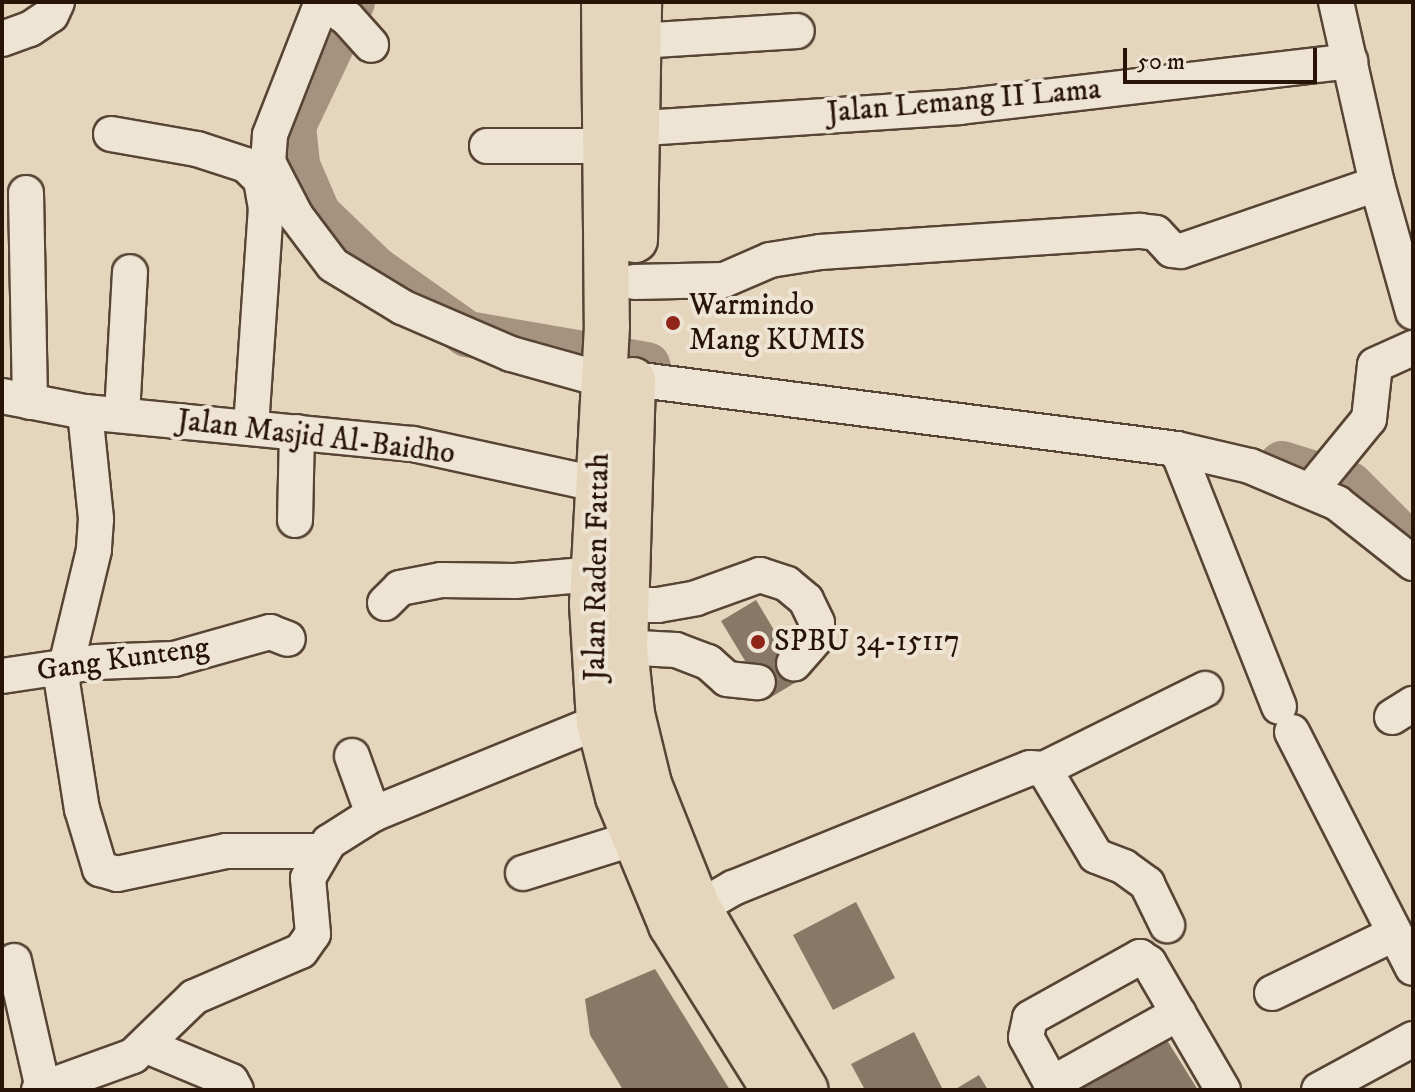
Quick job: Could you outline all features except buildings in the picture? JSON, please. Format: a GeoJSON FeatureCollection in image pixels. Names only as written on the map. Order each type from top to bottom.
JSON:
{"type":"FeatureCollection","features":[{"type":"Feature","properties":{"kind":"main road","name":"Jalan Raden Fattah"},"geometry":{"type":"LineString","coordinates":[[604,2],[634,282],[620,326]]}},
{"type":"Feature","properties":{"kind":"main road","name":"Jalan Raden Fattah"},"geometry":{"type":"LineString","coordinates":[[639,22],[616,135],[619,375],[599,722],[618,797],[635,838],[685,916],[806,1090]]}},
{"type":"Feature","properties":{"kind":"main road","name":"Jalan Raden Fattah"},"geometry":{"type":"LineString","coordinates":[[606,615],[685,916],[774,1090]]}},
{"type":"Feature","properties":{"kind":"street"},"geometry":{"type":"LineString","coordinates":[[2,39],[41,22],[57,2]]}},
{"type":"Feature","properties":{"kind":"street"},"geometry":{"type":"LineString","coordinates":[[1336,2],[1377,184],[1413,312]]}},
{"type":"Feature","properties":{"kind":"street"},"geometry":{"type":"LineString","coordinates":[[371,45],[329,7],[270,135],[268,162],[296,216],[333,265],[402,307],[511,354],[619,375],[1177,449],[1318,479],[1337,503],[1413,563]]}},
{"type":"Feature","properties":{"kind":"street"},"geometry":{"type":"LineString","coordinates":[[639,22],[797,31]]}},
{"type":"Feature","properties":{"kind":"street","name":"Jalan Lemang II Lama"},"geometry":{"type":"LineString","coordinates":[[487,146],[960,107],[1350,61]]}},
{"type":"Feature","properties":{"kind":"street"},"geometry":{"type":"LineString","coordinates":[[111,134],[197,149],[246,165],[261,180],[266,207],[251,426]]}},
{"type":"Feature","properties":{"kind":"street"},"geometry":{"type":"LineString","coordinates":[[634,282],[724,280],[770,260],[820,252],[1140,231],[1156,233],[1172,250],[1181,251],[1377,184]]}},
{"type":"Feature","properties":{"kind":"street"},"geometry":{"type":"LineString","coordinates":[[16,399],[26,193]]}},
{"type":"Feature","properties":{"kind":"street"},"geometry":{"type":"LineString","coordinates":[[122,415],[130,272]]}},
{"type":"Feature","properties":{"kind":"street"},"geometry":{"type":"LineString","coordinates":[[1318,479],[1369,419],[1375,365],[1413,348]]}},
{"type":"Feature","properties":{"kind":"street","name":"Jalan Masjid Al-Baidho"},"geometry":{"type":"LineString","coordinates":[[16,399],[85,412],[413,444],[613,488]]}},
{"type":"Feature","properties":{"kind":"street"},"geometry":{"type":"LineString","coordinates":[[85,412],[96,519],[94,550],[64,670],[82,809],[106,875],[226,851],[319,851]]}},
{"type":"Feature","properties":{"kind":"street"},"geometry":{"type":"LineString","coordinates":[[295,520],[297,432]]}},
{"type":"Feature","properties":{"kind":"street"},"geometry":{"type":"LineString","coordinates":[[1177,449],[1285,719],[1413,968]]}},
{"type":"Feature","properties":{"kind":"street"},"geometry":{"type":"LineString","coordinates":[[606,615],[696,598],[760,575],[787,584],[806,600],[817,623],[817,637],[794,663]]}},
{"type":"Feature","properties":{"kind":"street"},"geometry":{"type":"LineString","coordinates":[[385,603],[400,588],[441,580],[515,581],[606,615],[708,662],[727,679],[758,682]]}},
{"type":"Feature","properties":{"kind":"street","name":"Gang Kunteng"},"geometry":{"type":"LineString","coordinates":[[2,676],[64,670],[96,662],[174,659],[270,632],[288,639]]}},
{"type":"Feature","properties":{"kind":"street"},"geometry":{"type":"LineString","coordinates":[[685,916],[1030,768],[1044,769],[1205,689]]}},
{"type":"Feature","properties":{"kind":"street"},"geometry":{"type":"LineString","coordinates":[[14,961],[41,1090],[110,1067],[147,1046],[194,997],[301,951],[313,934],[308,878],[319,851],[373,814],[599,722]]}},
{"type":"Feature","properties":{"kind":"street"},"geometry":{"type":"LineString","coordinates":[[352,756],[373,814]]}},
{"type":"Feature","properties":{"kind":"street"},"geometry":{"type":"LineString","coordinates":[[1044,769],[1096,856],[1137,875],[1167,925]]}},
{"type":"Feature","properties":{"kind":"street"},"geometry":{"type":"LineString","coordinates":[[523,873],[635,838]]}},
{"type":"Feature","properties":{"kind":"street"},"geometry":{"type":"LineString","coordinates":[[1272,993],[1394,934]]}},
{"type":"Feature","properties":{"kind":"street"},"geometry":{"type":"LineString","coordinates":[[1179,1013],[1053,1087],[1026,1037],[1030,1018],[1134,958],[1149,963],[1179,1013],[1223,1090]]}},
{"type":"Feature","properties":{"kind":"street"},"geometry":{"type":"LineString","coordinates":[[1319,1090],[1413,1039]]}},
{"type":"Feature","properties":{"kind":"street"},"geometry":{"type":"LineString","coordinates":[[147,1046],[231,1081],[236,1090]]}},
{"type":"Feature","properties":{"kind":"waterway"},"geometry":{"type":"LineString","coordinates":[[352,2],[293,126],[297,165],[318,214],[375,269],[467,334],[647,365]]}},
{"type":"Feature","properties":{"kind":"waterway"},"geometry":{"type":"LineString","coordinates":[[1282,464],[1350,485],[1413,548]]}},
{"type":"Feature","properties":{"kind":"place","name":"Warmindo Mang KUMIS"},"geometry":{"type":"Point","coordinates":[673,323]}},
{"type":"Feature","properties":{"kind":"place","name":"SPBU 34-15117"},"geometry":{"type":"Point","coordinates":[758,642]}}]}
